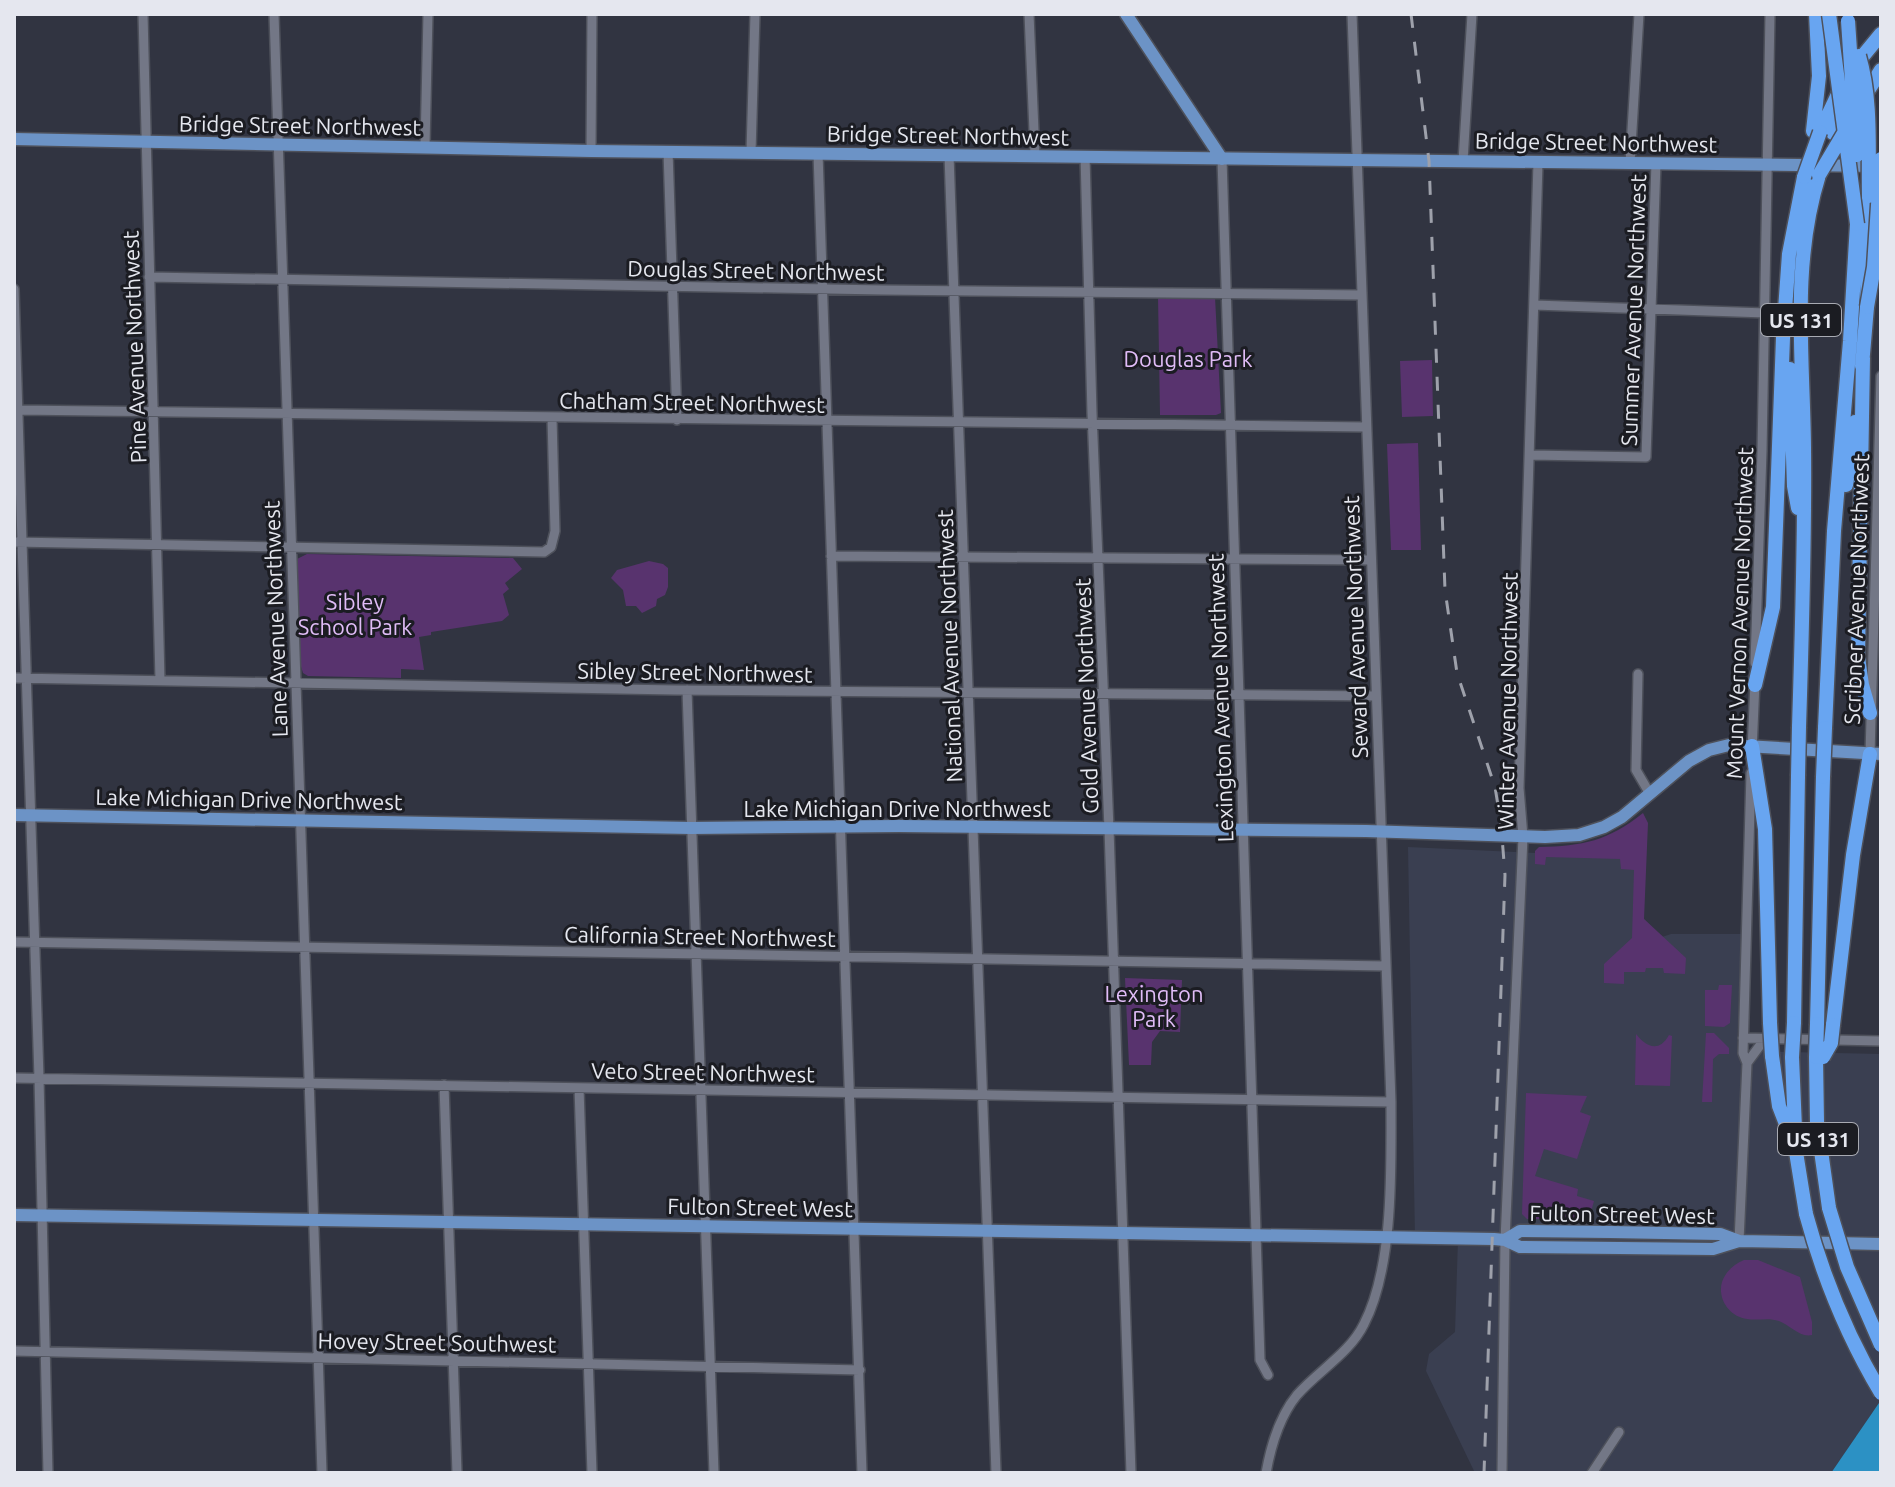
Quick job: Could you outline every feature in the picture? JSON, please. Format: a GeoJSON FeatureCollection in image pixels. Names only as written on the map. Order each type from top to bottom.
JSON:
{"type":"FeatureCollection","features":[{"type":"Feature","properties":{"kind":"highway"},"geometry":{"type":"LineString","coordinates":[[1816,14],[1819,76],[1828,132]]}},
{"type":"Feature","properties":{"kind":"highway"},"geometry":{"type":"LineString","coordinates":[[1829,14],[1857,224]]}},
{"type":"Feature","properties":{"kind":"highway"},"geometry":{"type":"LineString","coordinates":[[1834,531],[1846,488],[1867,307],[1868,130],[1863,76],[1848,18]]}},
{"type":"Feature","properties":{"kind":"highway","name":"US 131"},"geometry":{"type":"LineString","coordinates":[[1848,18],[1857,152],[1857,224],[1834,531],[1825,728],[1817,1024],[1819,1148],[1829,1208],[1847,1267],[1881,1345]]}},
{"type":"Feature","properties":{"kind":"highway"},"geometry":{"type":"LineString","coordinates":[[1755,685],[1773,607],[1779,405],[1789,254],[1811,176],[1851,72],[1881,35]]}},
{"type":"Feature","properties":{"kind":"highway"},"geometry":{"type":"LineString","coordinates":[[1811,176],[1828,132],[1881,70]]}},
{"type":"Feature","properties":{"kind":"highway"},"geometry":{"type":"LineString","coordinates":[[1867,307],[1874,267],[1881,159]]}},
{"type":"Feature","properties":{"kind":"highway","name":"US 131"},"geometry":{"type":"LineString","coordinates":[[1806,197],[1801,288],[1804,536],[1792,1057],[1796,1152],[1806,1214],[1834,1301],[1858,1354],[1881,1393]]}},
{"type":"Feature","properties":{"kind":"highway"},"geometry":{"type":"LineString","coordinates":[[1787,301],[1794,486],[1804,536]]}},
{"type":"Feature","properties":{"kind":"highway"},"geometry":{"type":"LineString","coordinates":[[1863,358],[1858,657],[1870,713]]}},
{"type":"Feature","properties":{"kind":"highway"},"geometry":{"type":"LineString","coordinates":[[1752,746],[1765,829],[1772,1056],[1779,1106],[1796,1152]]}},
{"type":"Feature","properties":{"kind":"highway"},"geometry":{"type":"LineString","coordinates":[[1818,1061],[1831,1043],[1853,855],[1875,754]]}},
{"type":"Feature","properties":{"kind":"main road"},"geometry":{"type":"LineString","coordinates":[[1126,14],[1222,159]]}},
{"type":"Feature","properties":{"kind":"main road","name":"Bridge Street Northwest"},"geometry":{"type":"LineString","coordinates":[[14,139],[591,151],[1881,166]]}},
{"type":"Feature","properties":{"kind":"main road","name":"Lake Michigan Drive Northwest"},"geometry":{"type":"LineString","coordinates":[[14,815],[691,828],[1380,831],[1523,837],[1588,833],[1622,817],[1689,761],[1709,750],[1729,745],[1875,754]]}},
{"type":"Feature","properties":{"kind":"main road","name":"Fulton Street West"},"geometry":{"type":"LineString","coordinates":[[14,1215],[1505,1240],[1520,1247],[1713,1249],[1739,1241],[1881,1244]]}},
{"type":"Feature","properties":{"kind":"street","name":"Pine Avenue Northwest"},"geometry":{"type":"LineString","coordinates":[[143,14],[160,680]]}},
{"type":"Feature","properties":{"kind":"street","name":"Lane Avenue Northwest"},"geometry":{"type":"LineString","coordinates":[[274,14],[322,1473]]}},
{"type":"Feature","properties":{"kind":"street"},"geometry":{"type":"LineString","coordinates":[[425,146],[428,14]]}},
{"type":"Feature","properties":{"kind":"street"},"geometry":{"type":"LineString","coordinates":[[591,151],[592,14]]}},
{"type":"Feature","properties":{"kind":"street"},"geometry":{"type":"LineString","coordinates":[[751,152],[755,14]]}},
{"type":"Feature","properties":{"kind":"street"},"geometry":{"type":"LineString","coordinates":[[1029,14],[1035,155]]}},
{"type":"Feature","properties":{"kind":"street","name":"Seward Avenue Northwest"},"geometry":{"type":"LineString","coordinates":[[1266,1473],[1280,1421],[1297,1395],[1342,1352],[1363,1326],[1375,1297],[1386,1238],[1392,1175],[1352,14]]}},
{"type":"Feature","properties":{"kind":"street"},"geometry":{"type":"LineString","coordinates":[[1463,161],[1472,14]]}},
{"type":"Feature","properties":{"kind":"street"},"geometry":{"type":"LineString","coordinates":[[1630,163],[1639,14]]}},
{"type":"Feature","properties":{"kind":"street","name":"Mount Vernon Avenue Northwest"},"geometry":{"type":"LineString","coordinates":[[1739,1241],[1747,1063],[1743,1038],[1766,313],[1770,14]]}},
{"type":"Feature","properties":{"kind":"street"},"geometry":{"type":"LineString","coordinates":[[668,151],[677,420]]}},
{"type":"Feature","properties":{"kind":"street"},"geometry":{"type":"LineString","coordinates":[[818,153],[862,1473]]}},
{"type":"Feature","properties":{"kind":"street","name":"National Avenue Northwest"},"geometry":{"type":"LineString","coordinates":[[949,155],[996,1473]]}},
{"type":"Feature","properties":{"kind":"street","name":"Gold Avenue Northwest"},"geometry":{"type":"LineString","coordinates":[[1085,156],[1131,1473]]}},
{"type":"Feature","properties":{"kind":"street","name":"Lexington Avenue Northwest"},"geometry":{"type":"LineString","coordinates":[[1222,159],[1260,1360],[1268,1375]]}},
{"type":"Feature","properties":{"kind":"street","name":"Winter Avenue Northwest"},"geometry":{"type":"LineString","coordinates":[[1501,1468],[1505,1240],[1523,837],[1519,788],[1538,163]]}},
{"type":"Feature","properties":{"kind":"street","name":"Summer Avenue Northwest"},"geometry":{"type":"LineString","coordinates":[[1530,455],[1646,457],[1656,163]]}},
{"type":"Feature","properties":{"kind":"street","name":"Douglas Street Northwest"},"geometry":{"type":"LineString","coordinates":[[149,277],[1362,295]]}},
{"type":"Feature","properties":{"kind":"street"},"geometry":{"type":"LineString","coordinates":[[14,289],[18,542],[35,943],[48,1473]]}},
{"type":"Feature","properties":{"kind":"street"},"geometry":{"type":"LineString","coordinates":[[1534,305],[1766,313]]}},
{"type":"Feature","properties":{"kind":"street","name":"Scribner Avenue Northwest"},"geometry":{"type":"LineString","coordinates":[[1875,754],[1870,713],[1881,376]]}},
{"type":"Feature","properties":{"kind":"street","name":"Chatham Street Northwest"},"geometry":{"type":"LineString","coordinates":[[18,410],[1365,427]]}},
{"type":"Feature","properties":{"kind":"street"},"geometry":{"type":"LineString","coordinates":[[18,542],[531,553],[547,550],[554,541],[555,531],[552,418]]}},
{"type":"Feature","properties":{"kind":"street"},"geometry":{"type":"LineString","coordinates":[[831,556],[1370,560]]}},
{"type":"Feature","properties":{"kind":"street"},"geometry":{"type":"LineString","coordinates":[[1638,674],[1636,770],[1650,794]]}},
{"type":"Feature","properties":{"kind":"street","name":"Sibley Street Northwest"},"geometry":{"type":"LineString","coordinates":[[14,678],[835,692],[1376,696]]}},
{"type":"Feature","properties":{"kind":"street"},"geometry":{"type":"LineString","coordinates":[[687,690],[714,1473]]}},
{"type":"Feature","properties":{"kind":"street","name":"California Street Northwest"},"geometry":{"type":"LineString","coordinates":[[14,942],[1386,966]]}},
{"type":"Feature","properties":{"kind":"street"},"geometry":{"type":"LineString","coordinates":[[1743,1038],[1881,1041]]}},
{"type":"Feature","properties":{"kind":"street"},"geometry":{"type":"LineString","coordinates":[[1747,1063],[1761,1044],[1772,1038]]}},
{"type":"Feature","properties":{"kind":"street","name":"Veto Street Northwest"},"geometry":{"type":"LineString","coordinates":[[14,1078],[1391,1102]]}},
{"type":"Feature","properties":{"kind":"street"},"geometry":{"type":"LineString","coordinates":[[444,1085],[457,1473]]}},
{"type":"Feature","properties":{"kind":"street"},"geometry":{"type":"LineString","coordinates":[[579,1088],[592,1473]]}},
{"type":"Feature","properties":{"kind":"street","name":"Hovey Street Southwest"},"geometry":{"type":"LineString","coordinates":[[14,1351],[860,1370]]}},
{"type":"Feature","properties":{"kind":"street"},"geometry":{"type":"LineString","coordinates":[[1592,1473],[1619,1432]]}},
{"type":"Feature","properties":{"kind":"shaded area"},"geometry":{"type":"Polygon","coordinates":[[[1641,824],[1640,915],[1662,937],[1671,934],[1741,934],[1737,1051],[1881,1054],[1881,1400],[1831,1473],[1475,1473],[1426,1371],[1429,1354],[1455,1332],[1458,1239],[1415,1238],[1408,847],[1535,853],[1589,851],[1641,824]]]}},
{"type":"Feature","properties":{"kind":"green space","name":"Douglas Park"},"geometry":{"type":"Polygon","coordinates":[[[1158,296],[1215,297],[1221,413],[1160,415],[1158,296]]]}},
{"type":"Feature","properties":{"kind":"green space"},"geometry":{"type":"Polygon","coordinates":[[[1432,360],[1433,416],[1402,417],[1400,361],[1432,360]]]}},
{"type":"Feature","properties":{"kind":"green space"},"geometry":{"type":"Polygon","coordinates":[[[1418,443],[1421,550],[1391,550],[1387,444],[1418,443]]]}},
{"type":"Feature","properties":{"kind":"green space","name":"Sibley School Park"},"geometry":{"type":"Polygon","coordinates":[[[307,554],[513,558],[522,569],[505,583],[509,589],[503,594],[509,615],[502,621],[431,632],[431,635],[419,637],[424,670],[401,669],[401,678],[308,676],[303,673],[300,663],[297,559],[307,554]]]}},
{"type":"Feature","properties":{"kind":"green space"},"geometry":{"type":"Polygon","coordinates":[[[649,561],[668,568],[668,587],[665,595],[657,599],[656,606],[642,613],[636,606],[626,606],[623,590],[611,578],[617,570],[649,561]]]}},
{"type":"Feature","properties":{"kind":"green space"},"geometry":{"type":"Polygon","coordinates":[[[1643,813],[1648,823],[1644,919],[1686,958],[1685,974],[1664,973],[1663,968],[1646,968],[1645,972],[1624,972],[1624,984],[1604,983],[1604,964],[1632,938],[1634,870],[1621,869],[1620,859],[1546,857],[1545,865],[1535,864],[1535,851],[1539,847],[1569,845],[1606,836],[1643,813]]]}},
{"type":"Feature","properties":{"kind":"green space","name":"Lexington Park"},"geometry":{"type":"Polygon","coordinates":[[[1125,978],[1182,980],[1180,1032],[1160,1031],[1152,1042],[1151,1065],[1129,1065],[1125,978]]]}},
{"type":"Feature","properties":{"kind":"green space"},"geometry":{"type":"Polygon","coordinates":[[[1719,985],[1732,985],[1730,1023],[1724,1027],[1705,1026],[1705,990],[1718,990],[1719,985]]]}},
{"type":"Feature","properties":{"kind":"green space"},"geometry":{"type":"Polygon","coordinates":[[[1706,1033],[1714,1033],[1729,1048],[1729,1054],[1719,1054],[1713,1059],[1712,1102],[1702,1102],[1706,1033]]]}},
{"type":"Feature","properties":{"kind":"green space"},"geometry":{"type":"Polygon","coordinates":[[[1636,1034],[1652,1046],[1672,1036],[1670,1086],[1635,1085],[1636,1034]]]}},
{"type":"Feature","properties":{"kind":"green space"},"geometry":{"type":"Polygon","coordinates":[[[1526,1093],[1587,1096],[1580,1112],[1591,1116],[1577,1159],[1544,1149],[1535,1176],[1578,1189],[1577,1196],[1594,1201],[1589,1219],[1527,1219],[1522,1214],[1526,1093]]]}},
{"type":"Feature","properties":{"kind":"green space"},"geometry":{"type":"Polygon","coordinates":[[[1744,1260],[1758,1260],[1800,1277],[1812,1322],[1812,1335],[1799,1333],[1779,1321],[1741,1318],[1730,1311],[1721,1295],[1722,1282],[1731,1268],[1744,1260]]]}},
{"type":"Feature","properties":{"kind":"water"},"geometry":{"type":"Polygon","coordinates":[[[1881,1400],[1881,1473],[1831,1473],[1881,1400]]]}},
{"type":"Feature","properties":{"kind":"railway"},"geometry":{"type":"LineString","coordinates":[[1411,14],[1429,161],[1445,590],[1457,673],[1495,787],[1505,875],[1484,1473]]}}]}
